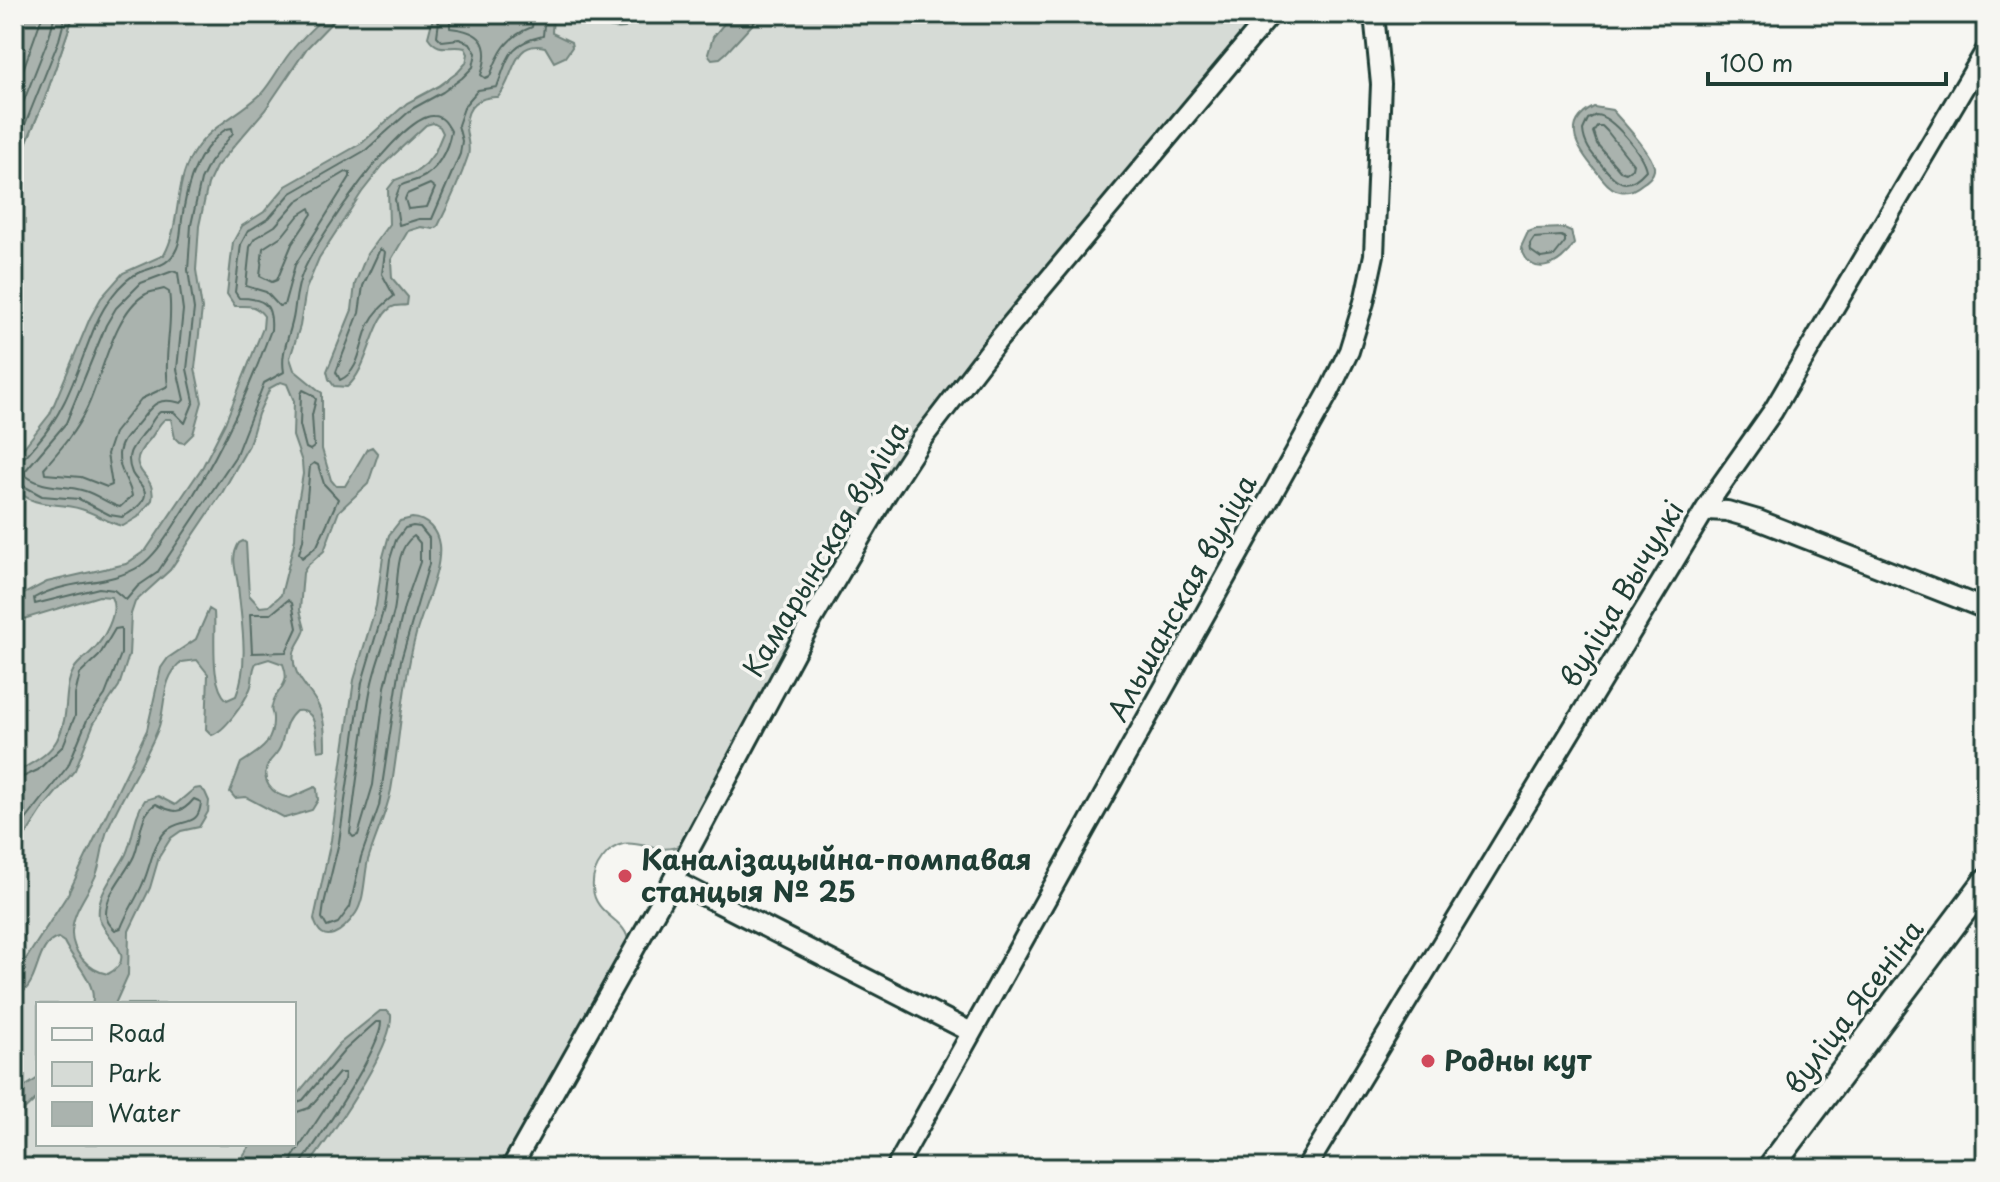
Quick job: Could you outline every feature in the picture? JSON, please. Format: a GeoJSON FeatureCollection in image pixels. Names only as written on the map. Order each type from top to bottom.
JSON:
{"type":"FeatureCollection","features":[{"type":"Feature","properties":{"kind":"street","name":"Камарынская вуліца"},"geometry":{"type":"LineString","coordinates":[[511,1168],[673,880],[812,620],[922,439],[1008,328],[1271,14]]}},
{"type":"Feature","properties":{"kind":"street","name":"Альшанская вуліца"},"geometry":{"type":"LineString","coordinates":[[896,1168],[1349,351],[1374,255],[1381,84],[1374,14]]}},
{"type":"Feature","properties":{"kind":"street","name":"вуліца Вычулкі"},"geometry":{"type":"LineString","coordinates":[[1306,1168],[1706,510],[1773,411],[1986,50]]}},
{"type":"Feature","properties":{"kind":"street"},"geometry":{"type":"LineString","coordinates":[[1706,510],[1727,511],[1758,520],[1986,609]]}},
{"type":"Feature","properties":{"kind":"street"},"geometry":{"type":"LineString","coordinates":[[673,880],[971,1032]]}},
{"type":"Feature","properties":{"kind":"street","name":"вуліца Ясеніна"},"geometry":{"type":"LineString","coordinates":[[1770,1168],[1986,881]]}},
{"type":"Feature","properties":{"kind":"green space"},"geometry":{"type":"Polygon","coordinates":[[[74,14],[1259,14],[962,371],[887,477],[682,844],[661,849],[621,844],[600,862],[593,880],[595,897],[623,929],[628,943],[501,1168],[14,1168],[14,172],[44,101],[74,14]]]}},
{"type":"Feature","properties":{"kind":"water"},"geometry":{"type":"Polygon","coordinates":[[[14,14],[74,14],[44,101],[14,172],[14,14]]]}},
{"type":"Feature","properties":{"kind":"water"},"geometry":{"type":"Polygon","coordinates":[[[327,14],[340,14],[307,48],[265,110],[216,167],[208,184],[199,226],[196,270],[202,309],[195,368],[202,402],[193,434],[184,443],[175,438],[171,419],[165,419],[141,450],[138,466],[150,483],[152,500],[138,517],[123,526],[81,509],[38,502],[22,495],[14,488],[14,460],[50,414],[101,298],[123,273],[164,255],[173,231],[182,179],[192,155],[207,136],[261,94],[293,49],[327,14]]]}},
{"type":"Feature","properties":{"kind":"water"},"geometry":{"type":"Polygon","coordinates":[[[434,14],[553,14],[552,33],[571,42],[572,47],[565,57],[554,62],[545,47],[526,49],[515,63],[498,97],[485,98],[471,107],[466,126],[468,156],[438,226],[408,231],[391,260],[392,278],[408,297],[407,305],[395,306],[381,319],[361,367],[347,387],[334,386],[327,371],[352,310],[355,284],[367,254],[389,224],[388,189],[395,180],[416,172],[426,164],[443,133],[440,127],[433,123],[426,125],[384,164],[319,258],[306,289],[300,326],[290,358],[294,370],[322,393],[322,449],[331,480],[336,486],[345,486],[367,449],[372,447],[378,454],[368,484],[339,511],[324,551],[303,573],[300,610],[305,629],[295,650],[294,661],[298,674],[320,710],[325,750],[318,751],[316,731],[309,713],[296,711],[287,723],[280,747],[267,768],[266,780],[278,794],[290,798],[315,787],[318,800],[312,810],[285,818],[246,797],[235,798],[230,792],[241,763],[264,746],[271,735],[272,706],[286,678],[283,664],[269,659],[256,663],[251,686],[243,702],[228,722],[212,735],[206,729],[208,674],[197,660],[182,662],[170,676],[158,729],[108,828],[96,875],[75,916],[72,939],[88,965],[108,974],[121,960],[121,953],[101,924],[99,908],[104,892],[126,854],[145,800],[158,796],[175,805],[194,789],[200,788],[209,801],[208,812],[199,827],[181,831],[171,838],[159,857],[150,888],[129,931],[128,975],[116,1002],[92,1002],[88,980],[64,942],[58,938],[46,947],[33,978],[23,992],[16,986],[17,977],[68,894],[147,730],[161,668],[168,658],[196,639],[209,609],[214,612],[214,659],[221,693],[227,700],[236,696],[244,656],[234,564],[239,543],[246,543],[249,595],[260,607],[269,606],[281,595],[295,539],[303,474],[293,436],[294,401],[287,384],[281,382],[270,388],[249,445],[222,493],[170,570],[135,602],[131,614],[129,655],[119,686],[94,723],[75,770],[44,807],[14,853],[14,775],[43,756],[57,740],[64,721],[70,677],[109,626],[113,603],[111,597],[99,596],[14,622],[14,599],[47,582],[126,564],[146,550],[203,466],[225,423],[263,328],[264,316],[258,309],[235,306],[227,294],[233,242],[242,226],[264,212],[286,186],[362,143],[407,103],[439,86],[466,63],[468,54],[465,48],[441,47],[428,37],[434,14]]]}},
{"type":"Feature","properties":{"kind":"water"},"geometry":{"type":"Polygon","coordinates":[[[584,14],[635,14],[625,28],[614,28],[603,26],[584,14]]]}},
{"type":"Feature","properties":{"kind":"water"},"geometry":{"type":"Polygon","coordinates":[[[732,14],[762,14],[726,53],[712,59],[708,54],[713,37],[732,14]]]}},
{"type":"Feature","properties":{"kind":"water"},"geometry":{"type":"Polygon","coordinates":[[[1594,107],[1612,110],[1650,157],[1654,170],[1635,189],[1623,191],[1610,186],[1579,147],[1575,130],[1577,121],[1594,107]]]}},
{"type":"Feature","properties":{"kind":"water"},"geometry":{"type":"Polygon","coordinates":[[[1564,228],[1571,231],[1574,244],[1568,252],[1546,266],[1532,264],[1521,247],[1528,232],[1564,228]]]}},
{"type":"Feature","properties":{"kind":"water"},"geometry":{"type":"Polygon","coordinates":[[[412,518],[427,523],[436,535],[438,566],[411,654],[391,790],[368,860],[361,901],[346,926],[328,935],[322,933],[314,919],[331,840],[354,680],[376,606],[389,535],[400,521],[412,518]]]}},
{"type":"Feature","properties":{"kind":"water"},"geometry":{"type":"Polygon","coordinates":[[[380,1011],[391,1015],[389,1030],[371,1070],[307,1168],[235,1168],[250,1146],[296,1146],[296,1096],[339,1044],[380,1011]]]}},
{"type":"Feature","properties":{"kind":"water"},"geometry":{"type":"Polygon","coordinates":[[[36,1079],[36,1099],[14,1120],[14,1094],[36,1079]]]}},
{"type":"Feature","properties":{"kind":"place","name":"Каналізацыйна-помпавая станцыя № 25"},"geometry":{"type":"Point","coordinates":[625,876]}},
{"type":"Feature","properties":{"kind":"place","name":"Родны кут"},"geometry":{"type":"Point","coordinates":[1428,1061]}}]}
